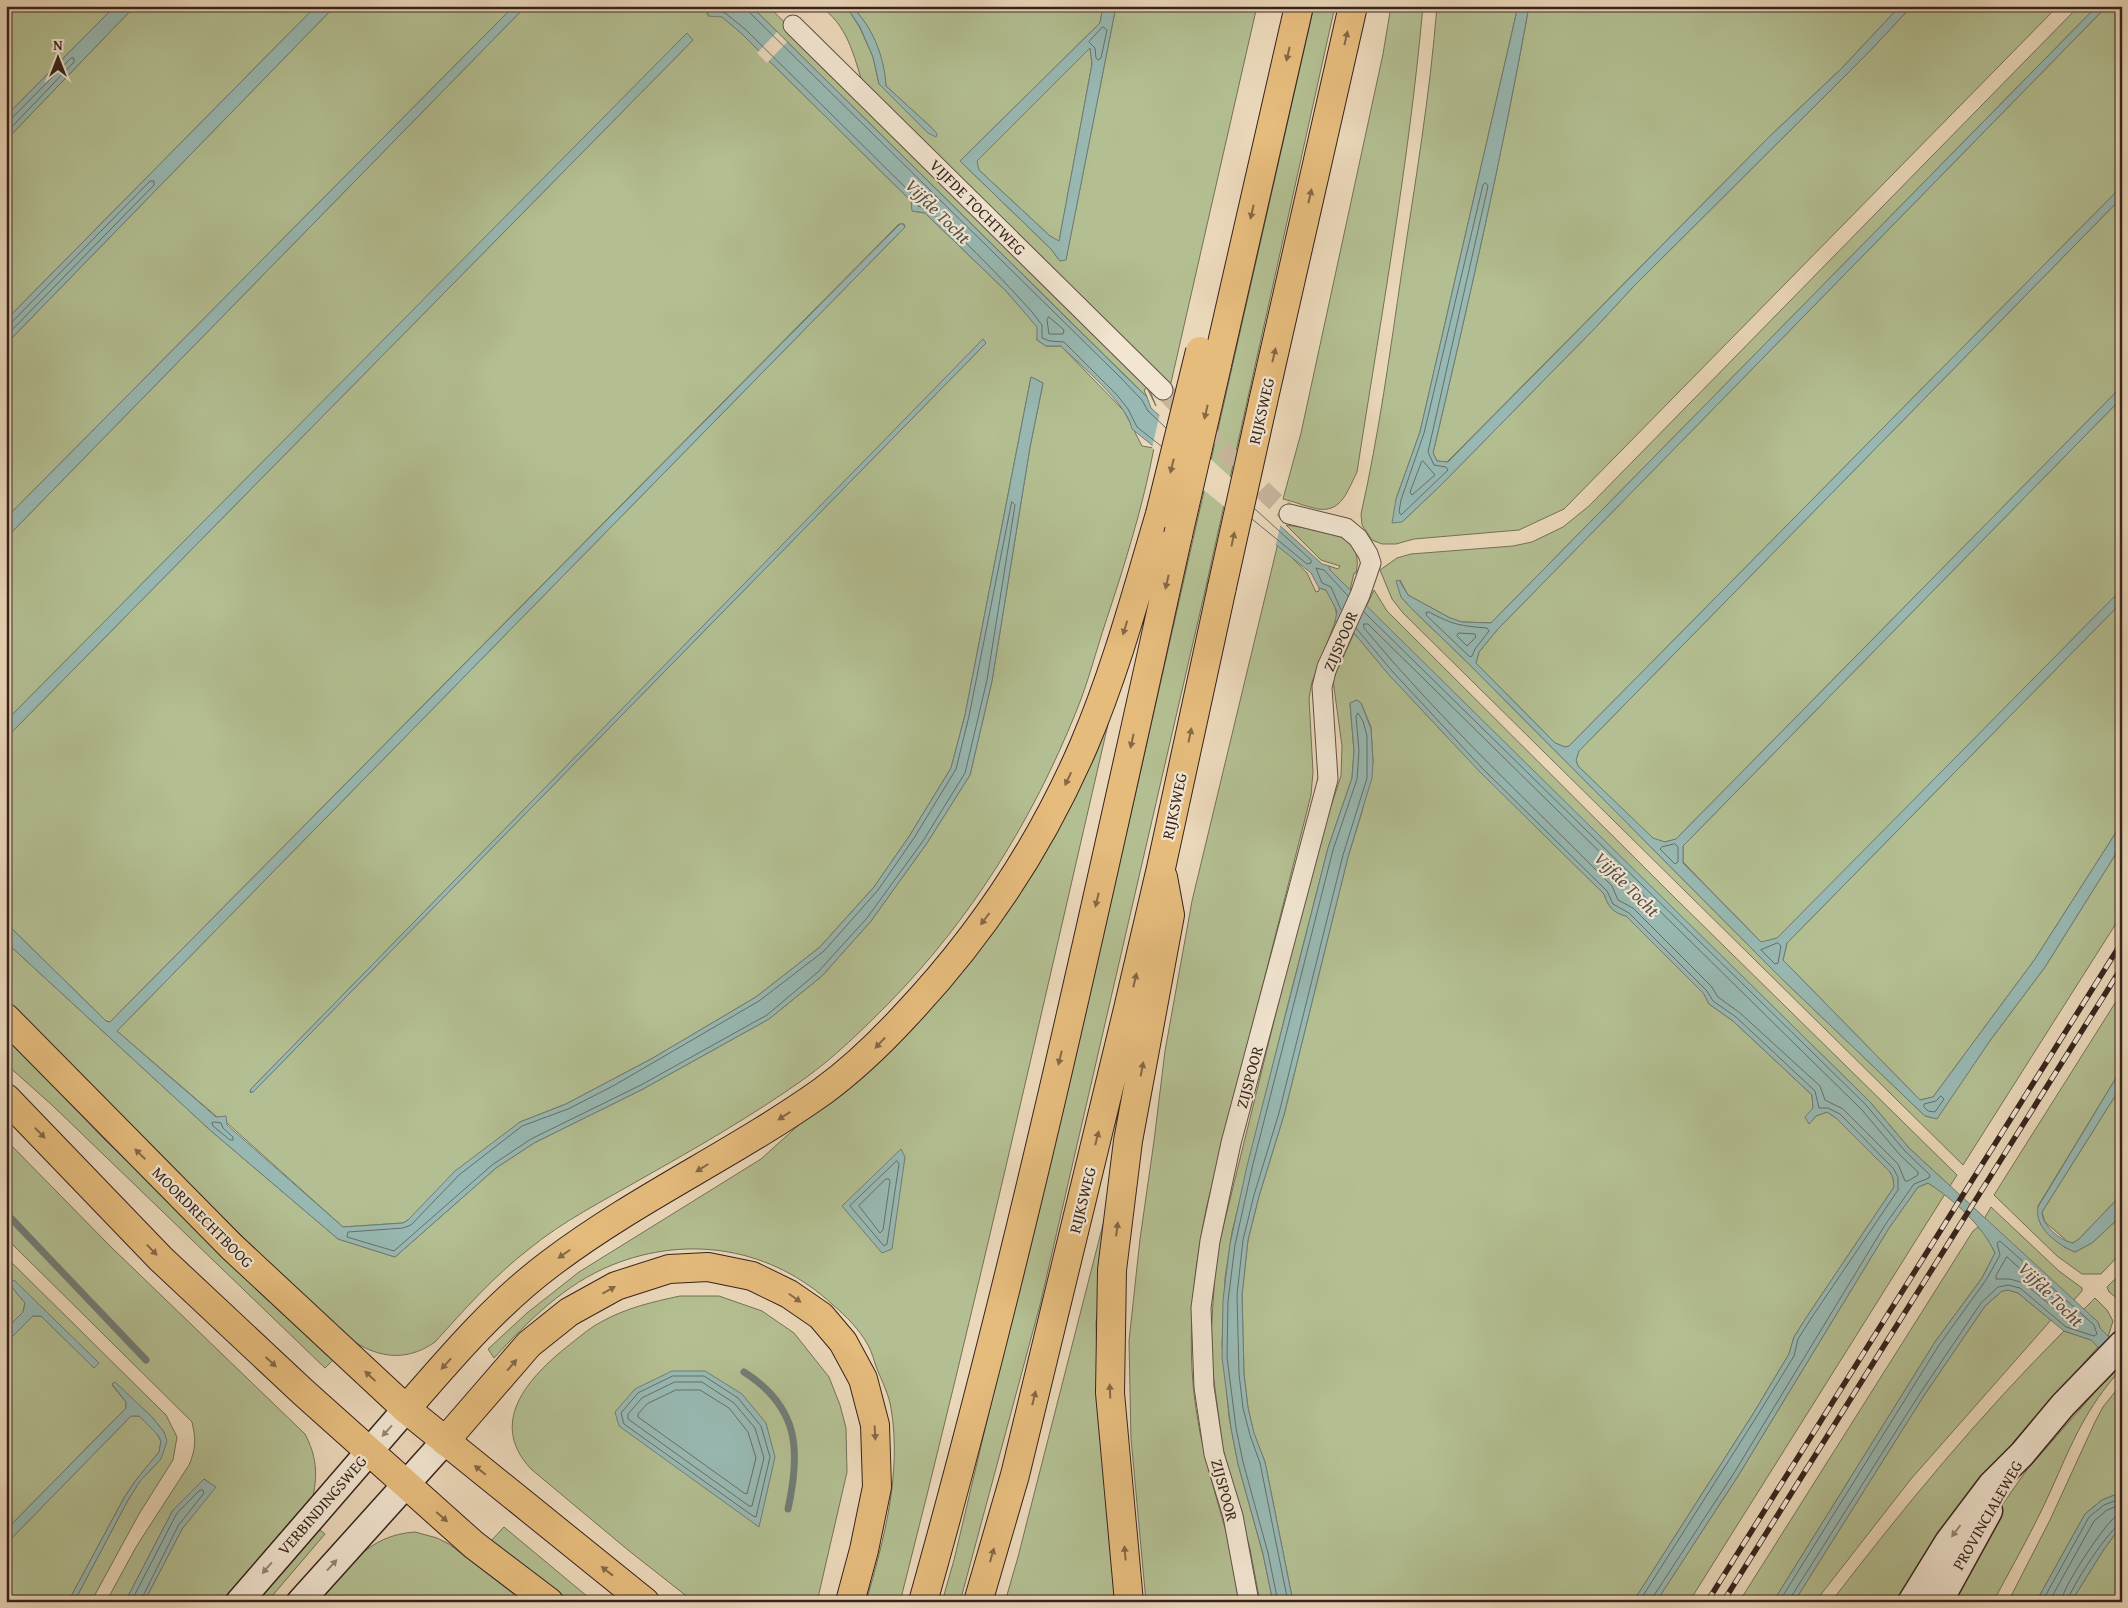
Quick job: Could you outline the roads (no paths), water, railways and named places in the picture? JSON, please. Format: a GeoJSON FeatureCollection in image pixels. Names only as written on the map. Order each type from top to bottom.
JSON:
{"type":"FeatureCollection","features":[{"type":"Feature","properties":{"kind":"main road"},"geometry":{"type":"LineString","coordinates":[[406,1409],[469,1338],[504,1303],[551,1263],[610,1222],[698,1171],[824,1090],[872,1051],[936,984],[994,908],[1050,818],[1084,745],[1108,682],[1208,358],[1232,299],[1299,6]]}},
{"type":"Feature","properties":{"kind":"main road","name":"RIJKSWEG"},"geometry":{"type":"LineString","coordinates":[[978,1602],[1015,1475],[1161,868],[1263,402],[1353,6]]}},
{"type":"Feature","properties":{"kind":"main road"},"geometry":{"type":"LineString","coordinates":[[924,1602],[962,1464],[1074,999],[1178,535],[1208,358]]}},
{"type":"Feature","properties":{"kind":"main road"},"geometry":{"type":"LineString","coordinates":[[1129,1602],[1110,1393],[1112,1270],[1128,1141],[1170,916],[1161,868]]}},
{"type":"Feature","properties":{"kind":"main road","name":"MOORDRECHTBOOG"},"geometry":{"type":"LineString","coordinates":[[6,1018],[232,1247],[406,1409],[645,1602]]}},
{"type":"Feature","properties":{"kind":"main road"},"geometry":{"type":"LineString","coordinates":[[6,1098],[161,1259],[368,1452],[474,1546],[549,1602]]}},
{"type":"Feature","properties":{"kind":"main road"},"geometry":{"type":"LineString","coordinates":[[300,1602],[530,1344],[570,1312],[616,1286],[669,1269],[708,1267],[752,1276],[789,1294],[821,1316],[843,1342],[862,1379],[875,1425],[877,1487],[864,1550],[850,1602]]}},
{"type":"Feature","properties":{"kind":"main road","name":"PROVINCIALEWEG"},"geometry":{"type":"LineString","coordinates":[[1911,1602],[1948,1542],[1991,1485],[2022,1454],[2063,1405],[2122,1344]]}},
{"type":"Feature","properties":{"kind":"main road","name":"VERBINDINGSWEG"},"geometry":{"type":"LineString","coordinates":[[239,1602],[406,1409]]}},
{"type":"Feature","properties":{"kind":"main road","name":"PROVINCIALEWEG"},"geometry":{"type":"LineString","coordinates":[[1939,1602],[1963,1555],[2022,1454]]}},
{"type":"Feature","properties":{"kind":"street","name":"VIJFDE TOCHTWEG"},"geometry":{"type":"LineString","coordinates":[[794,25],[1163,390]]}},
{"type":"Feature","properties":{"kind":"street","name":"ZIJSPOOR"},"geometry":{"type":"LineString","coordinates":[[1250,1602],[1233,1516],[1214,1454],[1204,1387],[1201,1308],[1210,1241],[1231,1143],[1328,779],[1322,686],[1327,667],[1360,595],[1371,563],[1358,538],[1346,528],[1289,514]]}},
{"type":"Feature","properties":{"kind":"water"},"geometry":{"type":"Polygon","coordinates":[[[115,6],[135,6],[6,140],[6,116],[115,6]]]}},
{"type":"Feature","properties":{"kind":"water"},"geometry":{"type":"Polygon","coordinates":[[[316,6],[335,6],[6,344],[6,320],[316,6]]]}},
{"type":"Feature","properties":{"kind":"water"},"geometry":{"type":"Polygon","coordinates":[[[514,6],[526,6],[6,538],[6,518],[514,6]]]}},
{"type":"Feature","properties":{"kind":"water","name":"Vijfde Tocht"},"geometry":{"type":"Polygon","coordinates":[[[708,6],[751,6],[1147,397],[1151,408],[1322,564],[1329,566],[1330,570],[1870,1102],[1909,1148],[2098,1322],[2100,1328],[2122,1350],[2122,1371],[2091,1340],[2064,1331],[2018,1293],[2008,1290],[2002,1291],[1985,1306],[1923,1397],[1794,1602],[1773,1602],[1935,1342],[1982,1278],[1995,1253],[1975,1223],[1948,1197],[1928,1183],[1918,1187],[1889,1228],[1738,1476],[1656,1602],[1633,1602],[1753,1414],[1789,1354],[1794,1337],[1894,1187],[1890,1172],[1836,1118],[1827,1112],[1816,1116],[1809,1124],[1805,1117],[1813,1108],[1812,1095],[1733,1021],[1709,1004],[1704,994],[1626,916],[1612,908],[1604,894],[1480,772],[1389,675],[1354,633],[1335,622],[1337,611],[1326,590],[1319,588],[1311,573],[1132,429],[1129,419],[1113,396],[1061,346],[1046,346],[1037,340],[1037,327],[1006,291],[925,213],[912,211],[911,201],[741,33],[722,17],[708,16],[708,6]]]}},
{"type":"Feature","properties":{"kind":"water"},"geometry":{"type":"Polygon","coordinates":[[[844,6],[851,6],[859,14],[871,33],[880,53],[886,86],[933,129],[937,134],[936,137],[928,133],[879,84],[873,57],[860,27],[844,6]]]}},
{"type":"Feature","properties":{"kind":"water"},"geometry":{"type":"Polygon","coordinates":[[[1103,6],[1116,6],[1066,260],[1060,261],[1051,249],[960,161],[1100,23],[1103,6]],[[1090,48],[977,161],[979,170],[1050,236],[1059,241],[1092,64],[1090,48]]]}},
{"type":"Feature","properties":{"kind":"water"},"geometry":{"type":"Polygon","coordinates":[[[1518,6],[1529,6],[1484,230],[1433,453],[1437,461],[1448,462],[1769,137],[1841,69],[1900,6],[1912,6],[1866,55],[1634,286],[1441,485],[1402,522],[1392,523],[1396,499],[1420,432],[1518,6]]]}},
{"type":"Feature","properties":{"kind":"water"},"geometry":{"type":"Polygon","coordinates":[[[2097,6],[2107,6],[1497,630],[1479,652],[1476,663],[1555,743],[1565,747],[1569,746],[2122,186],[2122,197],[1579,751],[1576,760],[1578,766],[1653,838],[1665,842],[1676,839],[2122,386],[2122,398],[1683,846],[1683,863],[1761,942],[1777,938],[2122,589],[2122,602],[1787,943],[1783,960],[1920,1100],[1933,1097],[2035,959],[2122,823],[2122,844],[2045,967],[1989,1042],[1937,1119],[1925,1116],[1780,977],[1412,609],[1401,597],[1396,581],[1399,580],[1408,595],[1450,618],[1462,622],[1491,623],[2097,6]]]}},
{"type":"Feature","properties":{"kind":"water"},"geometry":{"type":"Polygon","coordinates":[[[687,33],[693,40],[6,738],[6,721],[687,33]]]}},
{"type":"Feature","properties":{"kind":"water"},"geometry":{"type":"Polygon","coordinates":[[[900,224],[903,224],[905,227],[117,1031],[216,1117],[226,1116],[227,1125],[343,1227],[403,1223],[455,1171],[520,1122],[566,1104],[653,1058],[756,997],[820,947],[874,887],[910,835],[951,768],[965,715],[1031,377],[1043,383],[1030,447],[992,681],[970,775],[927,843],[871,921],[822,976],[769,1019],[643,1089],[534,1143],[496,1168],[395,1257],[338,1239],[210,1130],[6,942],[6,923],[106,1021],[110,1022],[900,224]]]}},
{"type":"Feature","properties":{"kind":"water"},"geometry":{"type":"Polygon","coordinates":[[[983,339],[986,343],[253,1092],[250,1092],[251,1089],[983,339]]]}},
{"type":"Feature","properties":{"kind":"water"},"geometry":{"type":"Polygon","coordinates":[[[1357,700],[1361,703],[1371,729],[1372,778],[1348,857],[1284,1115],[1259,1196],[1248,1240],[1242,1295],[1244,1374],[1248,1408],[1254,1433],[1265,1462],[1293,1602],[1273,1602],[1263,1554],[1238,1464],[1231,1428],[1222,1357],[1223,1300],[1230,1244],[1247,1166],[1328,848],[1352,778],[1354,751],[1350,703],[1357,700]]]}},
{"type":"Feature","properties":{"kind":"water"},"geometry":{"type":"Polygon","coordinates":[[[2122,1068],[2122,1085],[2042,1212],[2048,1227],[2057,1236],[2073,1243],[2122,1194],[2122,1215],[2092,1243],[2075,1252],[2061,1245],[2043,1229],[2038,1215],[2038,1207],[2122,1068]]]}},
{"type":"Feature","properties":{"kind":"water"},"geometry":{"type":"Polygon","coordinates":[[[901,1149],[905,1157],[892,1249],[882,1253],[842,1206],[901,1149]]]}},
{"type":"Feature","properties":{"kind":"water"},"geometry":{"type":"Polygon","coordinates":[[[14,1280],[99,1363],[94,1368],[41,1316],[33,1316],[6,1343],[6,1329],[23,1312],[25,1303],[10,1285],[14,1280]]]}},
{"type":"Feature","properties":{"kind":"water"},"geometry":{"type":"Polygon","coordinates":[[[672,1371],[705,1371],[742,1394],[766,1423],[775,1457],[759,1527],[619,1426],[615,1412],[635,1389],[672,1371]]]}},
{"type":"Feature","properties":{"kind":"water"},"geometry":{"type":"Polygon","coordinates":[[[115,1382],[152,1417],[164,1432],[167,1441],[161,1459],[140,1481],[128,1500],[74,1602],[68,1602],[124,1498],[159,1452],[161,1441],[157,1434],[139,1416],[131,1416],[6,1544],[6,1530],[126,1408],[126,1402],[112,1384],[115,1382]]]}},
{"type":"Feature","properties":{"kind":"water"},"geometry":{"type":"Polygon","coordinates":[[[204,1479],[216,1487],[182,1529],[144,1602],[125,1602],[173,1510],[204,1479]]]}},
{"type":"Feature","properties":{"kind":"water"},"geometry":{"type":"Polygon","coordinates":[[[2122,1492],[2122,1525],[2104,1549],[2071,1602],[2036,1602],[2085,1514],[2102,1500],[2122,1492]]]}},
{"type":"Feature","properties":{"kind":"waterway"},"geometry":{"type":"LineString","coordinates":[[6,1213],[146,1360]]}},
{"type":"Feature","properties":{"kind":"waterway"},"geometry":{"type":"LineString","coordinates":[[744,1372],[776,1400],[786,1415],[794,1449],[794,1468],[788,1509]]}},
{"type":"Feature","properties":{"kind":"tunnel"},"geometry":{"type":"LineString","coordinates":[[1163,390],[1289,514]]}},
{"type":"Feature","properties":{"kind":"railway"},"geometry":{"type":"LineString","coordinates":[[1707,1602],[2122,942]]}},
{"type":"Feature","properties":{"kind":"railway"},"geometry":{"type":"LineString","coordinates":[[1723,1602],[2122,967]]}}]}
